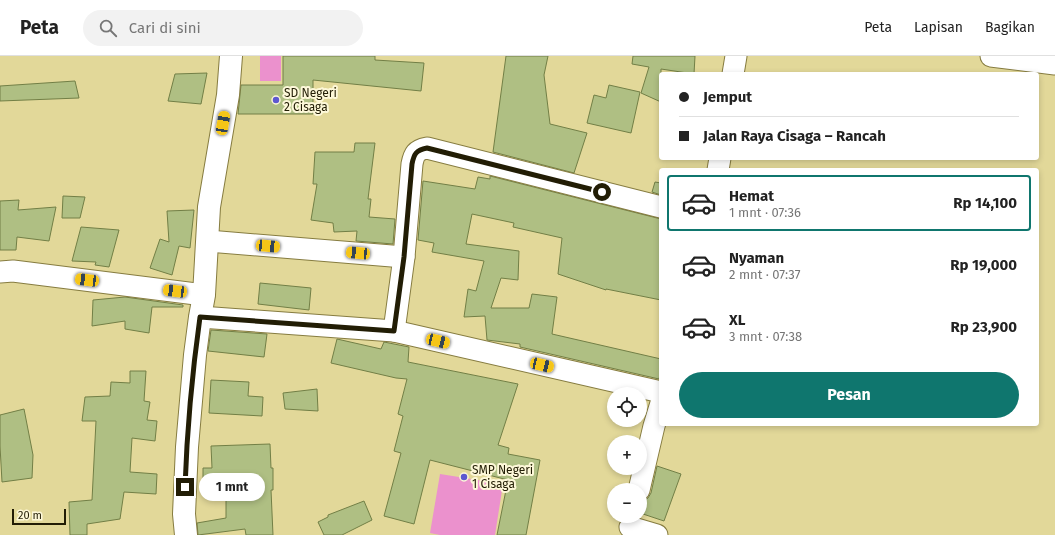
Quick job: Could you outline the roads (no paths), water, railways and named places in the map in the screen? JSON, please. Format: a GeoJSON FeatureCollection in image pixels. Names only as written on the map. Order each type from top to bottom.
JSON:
{"type":"FeatureCollection","features":[{"type":"Feature","properties":{"kind":"main road"},"geometry":{"type":"LineString","coordinates":[[186,535],[184,514],[186,447],[194,355],[204,295],[209,207],[228,95],[231,56]]}},
{"type":"Feature","properties":{"kind":"street"},"geometry":{"type":"LineString","coordinates":[[733,72],[736,56]]}},
{"type":"Feature","properties":{"kind":"street"},"geometry":{"type":"LineString","coordinates":[[991,56],[1055,64]]}},
{"type":"Feature","properties":{"kind":"street"},"geometry":{"type":"LineString","coordinates":[[394,331],[404,257],[412,164],[414,155],[419,149],[427,148],[659,206]]}},
{"type":"Feature","properties":{"kind":"street"},"geometry":{"type":"LineString","coordinates":[[208,241],[404,257]]}},
{"type":"Feature","properties":{"kind":"street"},"geometry":{"type":"LineString","coordinates":[[0,272],[13,271],[204,295]]}},
{"type":"Feature","properties":{"kind":"street"},"geometry":{"type":"LineString","coordinates":[[200,317],[394,331],[659,392]]}},
{"type":"Feature","properties":{"kind":"street"},"geometry":{"type":"LineString","coordinates":[[641,483],[659,410]]}},
{"type":"Feature","properties":{"kind":"street"},"geometry":{"type":"LineString","coordinates":[[630,526],[657,535]]}},
{"type":"Feature","properties":{"kind":"place","name":"SD Negeri 2 Cisaga"},"geometry":{"type":"Point","coordinates":[276,100]}},
{"type":"Feature","properties":{"kind":"place","name":"SMP Negeri 1 Cisaga"},"geometry":{"type":"Point","coordinates":[464,477]}}]}
